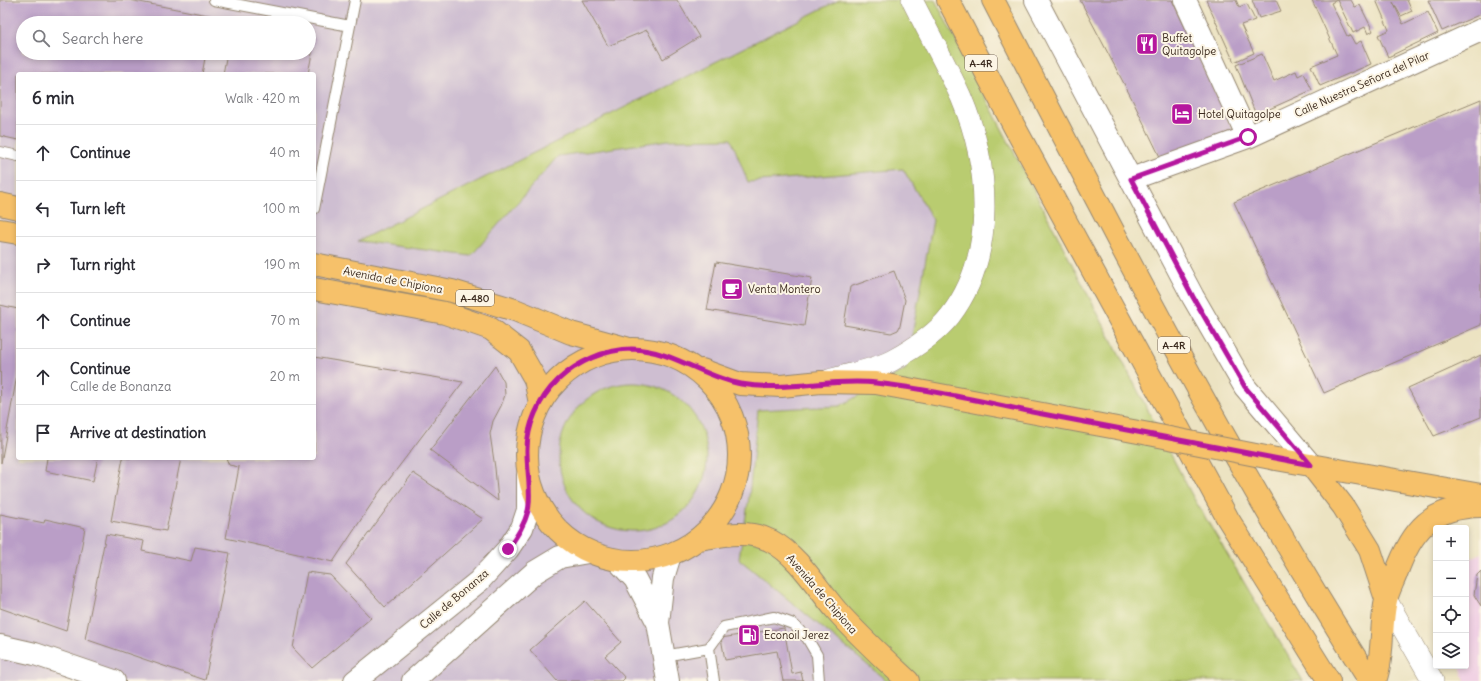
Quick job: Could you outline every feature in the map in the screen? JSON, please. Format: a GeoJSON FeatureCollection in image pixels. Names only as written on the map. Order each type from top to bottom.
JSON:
{"type":"FeatureCollection","features":[{"type":"Feature","properties":{"kind":"main road","name":"A-4R"},"geometry":{"type":"LineString","coordinates":[[948,0],[1014,126],[1228,519],[1329,681]]}},
{"type":"Feature","properties":{"kind":"main road","name":"A-4R"},"geometry":{"type":"LineString","coordinates":[[993,0],[1167,333],[1260,500],[1370,681]]}},
{"type":"Feature","properties":{"kind":"main road"},"geometry":{"type":"LineString","coordinates":[[0,204],[16,208]]}},
{"type":"Feature","properties":{"kind":"main road"},"geometry":{"type":"LineString","coordinates":[[0,230],[16,233]]}},
{"type":"Feature","properties":{"kind":"main road","name":"Avenida de Chipiona"},"geometry":{"type":"LineString","coordinates":[[316,264],[452,291],[515,310],[571,332],[631,349]]}},
{"type":"Feature","properties":{"kind":"main road","name":"Avenida de Chipiona"},"geometry":{"type":"LineString","coordinates":[[316,289],[445,313],[491,329],[519,351],[535,379],[540,403]]}},
{"type":"Feature","properties":{"kind":"main road"},"geometry":{"type":"LineString","coordinates":[[693,367],[714,386],[730,410],[739,437],[740,466],[733,494],[719,519],[699,539],[670,556],[644,561],[618,561],[588,552],[567,539],[549,521],[536,500],[528,476],[527,451],[530,426],[540,403],[557,381],[579,364],[604,353],[631,349],[664,353],[693,367],[740,384],[781,386],[821,382],[857,382],[915,389],[1276,459],[1481,495]]}},
{"type":"Feature","properties":{"kind":"main road"},"geometry":{"type":"LineString","coordinates":[[1311,465],[1343,506],[1370,550],[1386,599]]}},
{"type":"Feature","properties":{"kind":"main road"},"geometry":{"type":"LineString","coordinates":[[1375,681],[1386,599],[1402,558],[1413,536],[1426,522],[1441,513],[1464,506],[1481,506]]}},
{"type":"Feature","properties":{"kind":"main road","name":"Avenida de Chipiona"},"geometry":{"type":"LineString","coordinates":[[699,539],[731,533],[754,536],[771,541],[783,550],[809,575],[857,634],[908,681]]}},
{"type":"Feature","properties":{"kind":"street"},"geometry":{"type":"LineString","coordinates":[[821,382],[891,361],[924,341],[950,317],[969,284],[982,239],[983,200],[979,154],[961,98],[912,0]]}},
{"type":"Feature","properties":{"kind":"street"},"geometry":{"type":"LineString","coordinates":[[1036,0],[1193,297],[1245,387],[1311,465]]}},
{"type":"Feature","properties":{"kind":"street"},"geometry":{"type":"LineString","coordinates":[[1185,0],[1248,137]]}},
{"type":"Feature","properties":{"kind":"street","name":"Calle Nuestra Señora del Pilar"},"geometry":{"type":"LineString","coordinates":[[1131,179],[1248,137],[1481,30]]}},
{"type":"Feature","properties":{"kind":"street","name":"Calle de Bonanza"},"geometry":{"type":"LineString","coordinates":[[355,681],[479,581],[508,549],[522,528],[528,510],[528,476]]}},
{"type":"Feature","properties":{"kind":"street"},"geometry":{"type":"LineString","coordinates":[[413,681],[535,572],[560,557],[588,552]]}},
{"type":"Feature","properties":{"kind":"street"},"geometry":{"type":"LineString","coordinates":[[668,681],[658,623],[663,578],[670,556]]}},
{"type":"Feature","properties":{"kind":"street"},"geometry":{"type":"LineString","coordinates":[[618,561],[635,579],[658,623]]}},
{"type":"Feature","properties":{"kind":"street"},"geometry":{"type":"LineString","coordinates":[[1386,599],[1433,681]]}},
{"type":"Feature","properties":{"kind":"street"},"geometry":{"type":"LineString","coordinates":[[0,646],[35,654],[114,681]]}},
{"type":"Feature","properties":{"kind":"lane"},"geometry":{"type":"LineString","coordinates":[[214,0],[298,16]]}},
{"type":"Feature","properties":{"kind":"lane"},"geometry":{"type":"LineString","coordinates":[[316,199],[356,0]]}},
{"type":"Feature","properties":{"kind":"lane"},"geometry":{"type":"LineString","coordinates":[[316,20],[350,26]]}},
{"type":"Feature","properties":{"kind":"lane"},"geometry":{"type":"LineString","coordinates":[[0,152],[16,156]]}},
{"type":"Feature","properties":{"kind":"lane"},"geometry":{"type":"LineString","coordinates":[[714,681],[709,648],[724,627],[774,617],[793,624],[807,638],[817,655],[819,681]]}},
{"type":"Feature","properties":{"kind":"lane"},"geometry":{"type":"LineString","coordinates":[[664,656],[709,648]]}},
{"type":"Feature","properties":{"kind":"shaded area"},"geometry":{"type":"Polygon","coordinates":[[[0,0],[839,0],[359,241],[471,256],[558,156],[669,140],[731,139],[748,182],[903,168],[933,220],[906,369],[839,406],[758,410],[749,497],[739,559],[887,681],[0,681],[0,0]]]}},
{"type":"Feature","properties":{"kind":"shaded area"},"geometry":{"type":"Polygon","coordinates":[[[1481,553],[1481,681],[1465,681],[1461,669],[1469,669],[1469,559],[1481,553]]]}},
{"type":"Feature","properties":{"kind":"green space"},"geometry":{"type":"Polygon","coordinates":[[[839,0],[935,0],[1193,497],[1303,681],[887,681],[739,559],[749,497],[758,410],[840,406],[906,369],[933,220],[903,169],[748,182],[731,139],[669,140],[558,156],[471,256],[358,241],[839,0]]]}},
{"type":"Feature","properties":{"kind":"green space"},"geometry":{"type":"Polygon","coordinates":[[[633,383],[647,385],[668,392],[680,400],[690,410],[701,429],[707,457],[705,471],[698,492],[690,504],[680,514],[661,525],[633,531],[619,529],[598,522],[586,514],[576,504],[565,485],[559,457],[561,443],[568,422],[576,410],[586,400],[605,389],[633,383]]]}},
{"type":"Feature","properties":{"kind":"building"},"geometry":{"type":"Polygon","coordinates":[[[0,0],[129,0],[213,16],[16,16],[16,60],[205,60],[202,72],[16,72],[16,140],[0,136],[0,0]]]}},
{"type":"Feature","properties":{"kind":"building"},"geometry":{"type":"Polygon","coordinates":[[[582,0],[677,0],[699,37],[663,59],[647,30],[608,46],[582,0]]]}},
{"type":"Feature","properties":{"kind":"building"},"geometry":{"type":"Polygon","coordinates":[[[1080,0],[1172,0],[1233,130],[1162,161],[1131,97],[1080,0]]]}},
{"type":"Feature","properties":{"kind":"building"},"geometry":{"type":"Polygon","coordinates":[[[1206,0],[1236,0],[1239,7],[1247,4],[1255,20],[1241,25],[1254,53],[1234,62],[1206,0]]]}},
{"type":"Feature","properties":{"kind":"building"},"geometry":{"type":"Polygon","coordinates":[[[1252,0],[1276,0],[1281,11],[1259,18],[1252,0]]]}},
{"type":"Feature","properties":{"kind":"building"},"geometry":{"type":"Polygon","coordinates":[[[1312,0],[1337,0],[1331,3],[1347,36],[1350,35],[1355,44],[1361,41],[1371,64],[1320,86],[1311,66],[1337,55],[1312,0]]]}},
{"type":"Feature","properties":{"kind":"building"},"geometry":{"type":"Polygon","coordinates":[[[1337,0],[1351,0],[1355,7],[1360,5],[1373,31],[1368,34],[1365,27],[1353,33],[1337,0]]]}},
{"type":"Feature","properties":{"kind":"building"},"geometry":{"type":"Polygon","coordinates":[[[1376,0],[1407,0],[1412,11],[1401,16],[1393,2],[1403,24],[1428,12],[1438,33],[1388,57],[1378,35],[1389,30],[1376,0]]]}},
{"type":"Feature","properties":{"kind":"building"},"geometry":{"type":"Polygon","coordinates":[[[1428,0],[1481,0],[1481,14],[1442,31],[1428,0]]]}},
{"type":"Feature","properties":{"kind":"building"},"geometry":{"type":"Polygon","coordinates":[[[1262,54],[1274,81],[1296,71],[1298,76],[1304,73],[1312,90],[1256,115],[1236,65],[1262,54]]]}},
{"type":"Feature","properties":{"kind":"building"},"geometry":{"type":"Polygon","coordinates":[[[226,60],[311,60],[308,72],[223,72],[226,60]]]}},
{"type":"Feature","properties":{"kind":"building"},"geometry":{"type":"Polygon","coordinates":[[[1481,99],[1481,325],[1324,393],[1234,202],[1481,99]]]}},
{"type":"Feature","properties":{"kind":"building"},"geometry":{"type":"Polygon","coordinates":[[[716,262],[812,278],[804,326],[707,310],[716,262]]]}},
{"type":"Feature","properties":{"kind":"building"},"geometry":{"type":"Polygon","coordinates":[[[894,271],[905,300],[898,330],[891,333],[844,325],[850,287],[894,271]]]}},
{"type":"Feature","properties":{"kind":"building"},"geometry":{"type":"Polygon","coordinates":[[[0,305],[16,309],[16,381],[1,463],[0,305]]]}},
{"type":"Feature","properties":{"kind":"building"},"geometry":{"type":"Polygon","coordinates":[[[1481,355],[1481,417],[1434,436],[1408,388],[1481,355]]]}},
{"type":"Feature","properties":{"kind":"building"},"geometry":{"type":"Polygon","coordinates":[[[316,357],[463,382],[378,494],[333,562],[226,538],[239,467],[229,465],[227,460],[316,460],[316,357]]]}},
{"type":"Feature","properties":{"kind":"building"},"geometry":{"type":"Polygon","coordinates":[[[495,366],[504,382],[505,395],[493,421],[490,434],[498,501],[430,450],[495,366]]]}},
{"type":"Feature","properties":{"kind":"building"},"geometry":{"type":"Polygon","coordinates":[[[47,460],[98,460],[93,481],[45,471],[47,460]]]}},
{"type":"Feature","properties":{"kind":"building"},"geometry":{"type":"Polygon","coordinates":[[[123,460],[181,460],[166,531],[111,521],[123,460]]]}},
{"type":"Feature","properties":{"kind":"building"},"geometry":{"type":"Polygon","coordinates":[[[413,473],[483,519],[385,607],[346,564],[413,473]]]}},
{"type":"Feature","properties":{"kind":"building"},"geometry":{"type":"Polygon","coordinates":[[[0,514],[44,523],[45,519],[85,528],[66,631],[0,608],[0,514]]]}},
{"type":"Feature","properties":{"kind":"building"},"geometry":{"type":"Polygon","coordinates":[[[106,534],[144,541],[142,551],[191,561],[195,547],[230,553],[205,680],[85,639],[106,534]]]}},
{"type":"Feature","properties":{"kind":"building"},"geometry":{"type":"Polygon","coordinates":[[[1481,571],[1481,606],[1474,595],[1477,575],[1481,571]]]}},
{"type":"Feature","properties":{"kind":"building"},"geometry":{"type":"Polygon","coordinates":[[[307,572],[330,575],[371,618],[312,668],[293,648],[307,572]]]}},
{"type":"Feature","properties":{"kind":"building"},"geometry":{"type":"Polygon","coordinates":[[[585,601],[621,642],[605,656],[625,678],[622,681],[557,681],[530,650],[585,601]]]}},
{"type":"Feature","properties":{"kind":"building"},"geometry":{"type":"Polygon","coordinates":[[[784,628],[792,674],[801,672],[803,681],[783,681],[777,651],[725,660],[721,638],[784,628]]]}},
{"type":"Feature","properties":{"kind":"place","name":"Buffet Quitagolpe"},"geometry":{"type":"Point","coordinates":[1147,44]}},
{"type":"Feature","properties":{"kind":"place","name":"Hotel Quitagolpe"},"geometry":{"type":"Point","coordinates":[1182,114]}},
{"type":"Feature","properties":{"kind":"place","name":"Venta Montero"},"geometry":{"type":"Point","coordinates":[732,289]}},
{"type":"Feature","properties":{"kind":"place","name":"Econoil Jerez"},"geometry":{"type":"Point","coordinates":[749,635]}},
{"type":"Feature","properties":{"kind":"route"},"geometry":{"type":"LineString","coordinates":[[508,549],[522,528],[528,510],[527,451],[530,426],[540,403],[557,381],[579,364],[604,353],[631,349],[664,353],[693,367],[740,384],[781,386],[821,382],[876,383],[915,389],[1311,465],[1245,387],[1193,297],[1131,179],[1248,137]]}}]}
